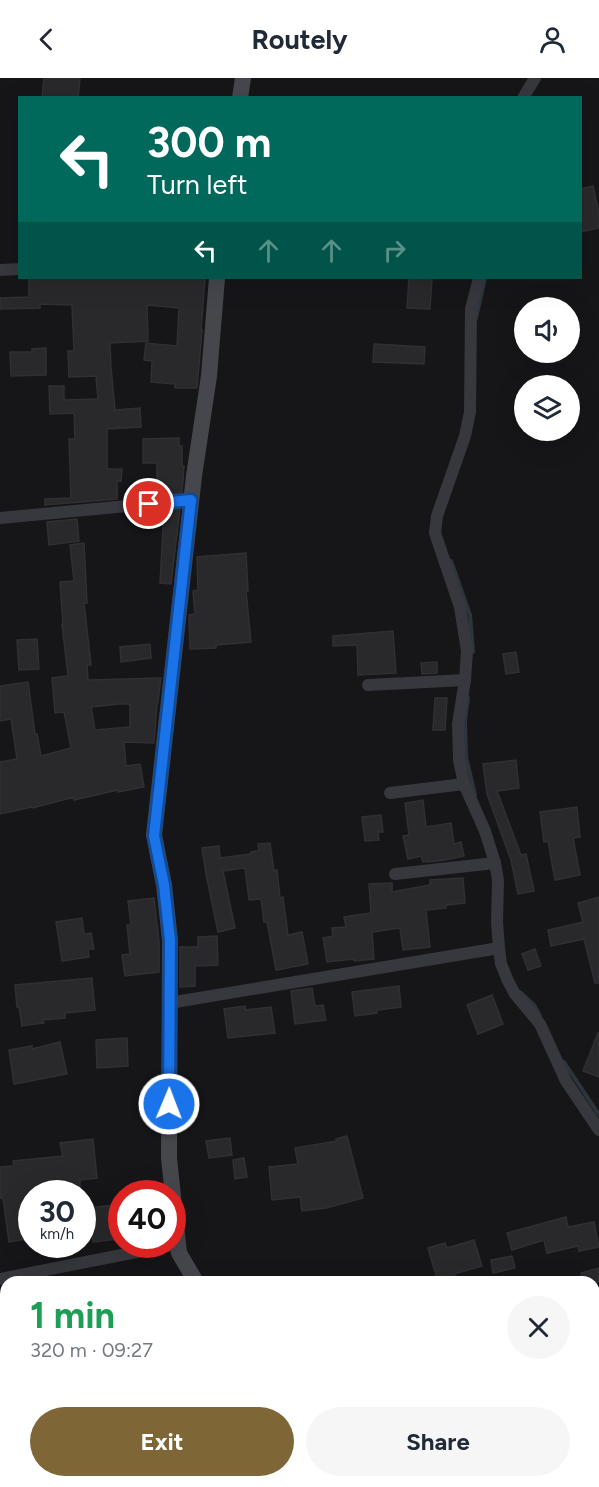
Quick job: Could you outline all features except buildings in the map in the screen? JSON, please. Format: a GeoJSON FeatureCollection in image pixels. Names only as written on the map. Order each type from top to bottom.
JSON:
{"type":"FeatureCollection","features":[{"type":"Feature","properties":{"kind":"street"},"geometry":{"type":"LineString","coordinates":[[240,96],[243,78]]}},
{"type":"Feature","properties":{"kind":"street"},"geometry":{"type":"LineString","coordinates":[[525,96],[535,78]]}},
{"type":"Feature","properties":{"kind":"street"},"geometry":{"type":"LineString","coordinates":[[0,270],[18,269]]}},
{"type":"Feature","properties":{"kind":"street"},"geometry":{"type":"LineString","coordinates":[[170,1180],[170,940],[164,885],[154,836],[191,500],[209,376],[217,279]]}},
{"type":"Feature","properties":{"kind":"street"},"geometry":{"type":"LineString","coordinates":[[479,279],[471,309],[470,412],[465,436],[437,516],[435,533],[460,607],[466,651],[465,680],[458,724],[459,760],[464,784],[485,831],[495,863],[498,880],[497,922],[501,964],[515,994],[540,1024],[566,1081],[599,1130]]}},
{"type":"Feature","properties":{"kind":"street"},"geometry":{"type":"LineString","coordinates":[[0,518],[191,500]]}},
{"type":"Feature","properties":{"kind":"street"},"geometry":{"type":"LineString","coordinates":[[368,685],[465,680]]}},
{"type":"Feature","properties":{"kind":"street"},"geometry":{"type":"LineString","coordinates":[[390,794],[464,784]]}},
{"type":"Feature","properties":{"kind":"street"},"geometry":{"type":"LineString","coordinates":[[395,874],[495,863]]}},
{"type":"Feature","properties":{"kind":"street"},"geometry":{"type":"LineString","coordinates":[[169,1003],[499,948]]}},
{"type":"Feature","properties":{"kind":"street"},"geometry":{"type":"LineString","coordinates":[[15,1276],[108,1258]]}},
{"type":"Feature","properties":{"kind":"street"},"geometry":{"type":"LineString","coordinates":[[182,1258],[192,1276]]}},
{"type":"Feature","properties":{"kind":"waterway"},"geometry":{"type":"LineString","coordinates":[[476,318],[485,279]]}},
{"type":"Feature","properties":{"kind":"waterway"},"geometry":{"type":"LineString","coordinates":[[451,561],[470,615],[473,652]]}},
{"type":"Feature","properties":{"kind":"waterway"},"geometry":{"type":"LineString","coordinates":[[468,698],[465,720],[466,757],[475,795]]}},
{"type":"Feature","properties":{"kind":"waterway"},"geometry":{"type":"LineString","coordinates":[[520,992],[534,1005],[540,1016]]}},
{"type":"Feature","properties":{"kind":"waterway"},"geometry":{"type":"LineString","coordinates":[[564,1062],[599,1115]]}},
{"type":"Feature","properties":{"kind":"route"},"geometry":{"type":"LineString","coordinates":[[149,504],[191,500],[154,836],[164,885],[170,940],[169,1104]]}}]}
